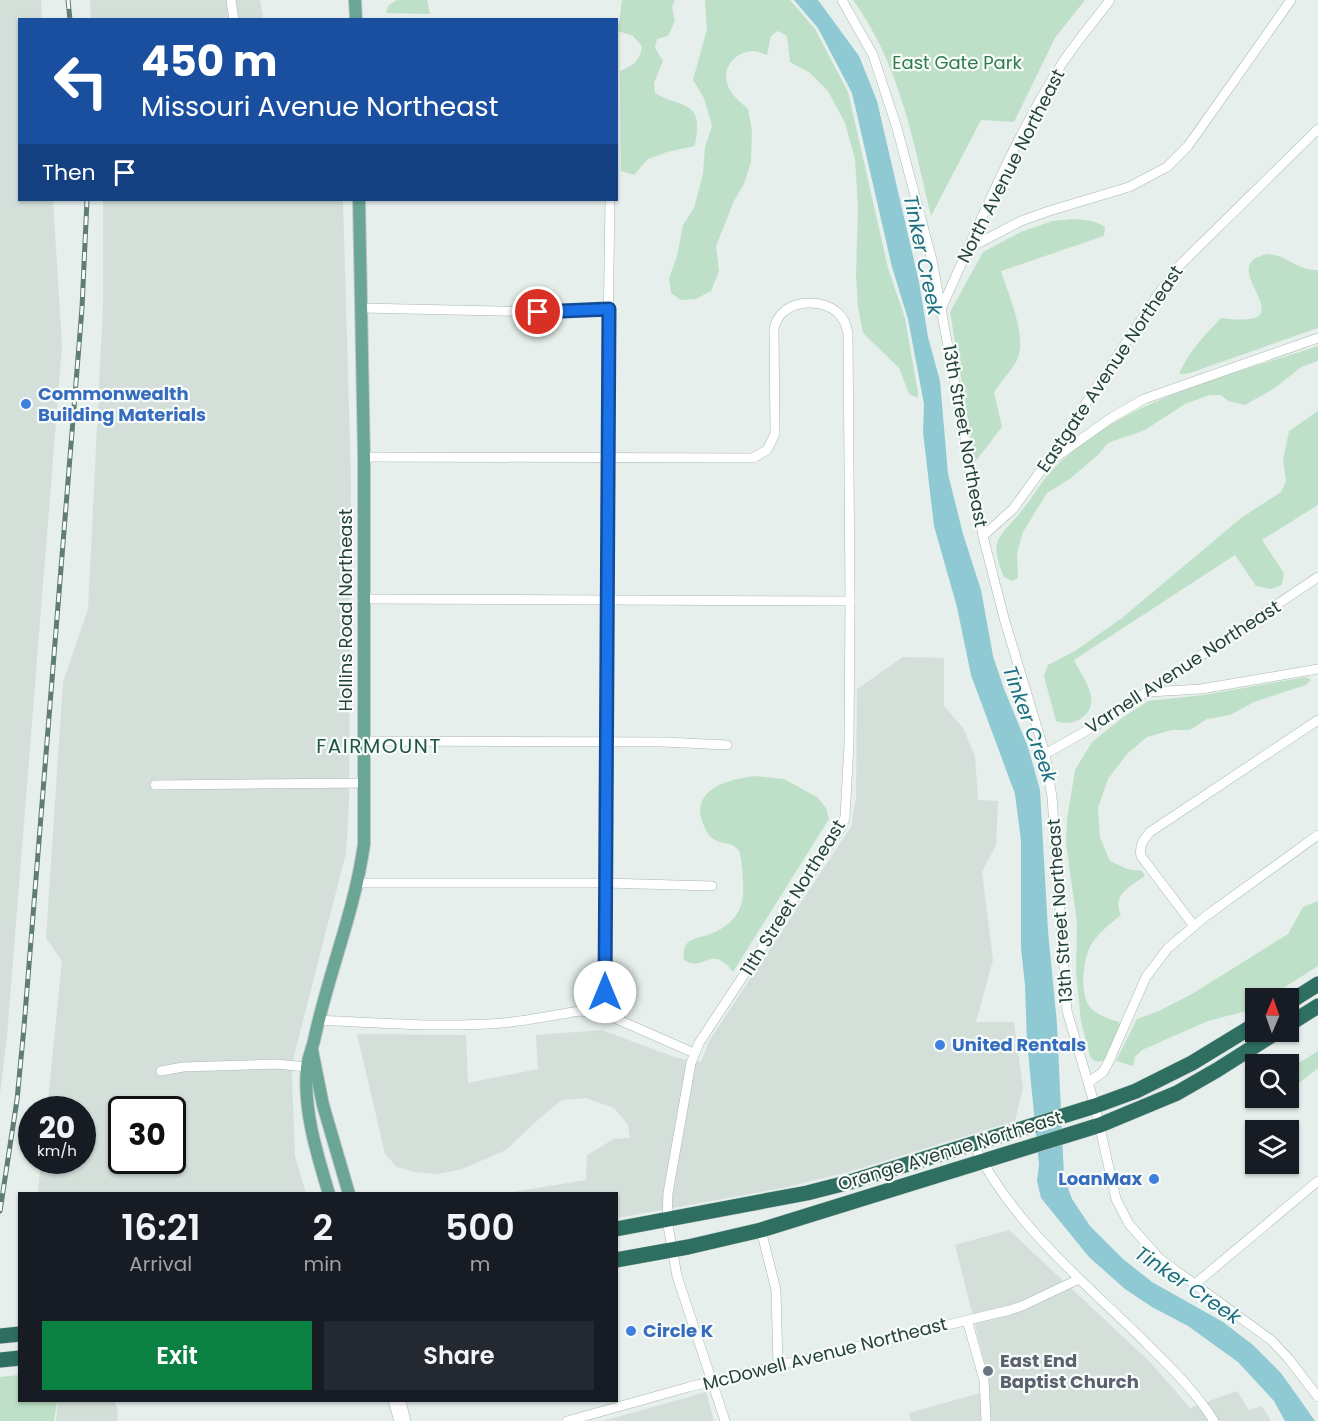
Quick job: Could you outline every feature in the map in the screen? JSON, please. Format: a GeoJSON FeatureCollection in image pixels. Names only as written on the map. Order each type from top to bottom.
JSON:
{"type":"FeatureCollection","features":[{"type":"Feature","properties":{"kind":"highway"},"geometry":{"type":"LineString","coordinates":[[1299,996],[1318,984]]}},
{"type":"Feature","properties":{"kind":"highway"},"geometry":{"type":"LineString","coordinates":[[1299,1018],[1318,1006]]}},
{"type":"Feature","properties":{"kind":"highway","name":"Orange Avenue Northeast"},"geometry":{"type":"LineString","coordinates":[[618,1229],[807,1193],[850,1182],[1076,1112],[1136,1090],[1192,1063],[1245,1031]]}},
{"type":"Feature","properties":{"kind":"highway","name":"Orange Avenue Northeast"},"geometry":{"type":"LineString","coordinates":[[618,1260],[761,1230],[1100,1125],[1187,1087],[1261,1042]]}},
{"type":"Feature","properties":{"kind":"highway"},"geometry":{"type":"LineString","coordinates":[[0,1336],[18,1334]]}},
{"type":"Feature","properties":{"kind":"highway"},"geometry":{"type":"LineString","coordinates":[[0,1360],[18,1358]]}},
{"type":"Feature","properties":{"kind":"main road"},"geometry":{"type":"LineString","coordinates":[[356,0],[356,18]]}},
{"type":"Feature","properties":{"kind":"main road","name":"Hollins Road Northeast"},"geometry":{"type":"LineString","coordinates":[[328,1192],[310,1121],[307,1101],[307,1067],[357,883],[364,844],[364,457],[359,201]]}},
{"type":"Feature","properties":{"kind":"main road","name":"Hollins Road Northeast"},"geometry":{"type":"LineString","coordinates":[[312,1049],[323,1105],[348,1192]]}},
{"type":"Feature","properties":{"kind":"street"},"geometry":{"type":"LineString","coordinates":[[231,0],[234,18]]}},
{"type":"Feature","properties":{"kind":"street","name":"13th Street Northeast"},"geometry":{"type":"LineString","coordinates":[[842,0],[865,37],[881,75],[929,249],[942,307],[955,390],[983,536],[1004,618],[1045,754],[1052,798],[1067,1011],[1089,1082],[1112,1183],[1122,1211],[1144,1242],[1160,1259],[1271,1340],[1317,1394]]}},
{"type":"Feature","properties":{"kind":"street","name":"North Avenue Northeast"},"geometry":{"type":"LineString","coordinates":[[942,307],[995,189],[1042,98],[1063,62],[1110,0]]}},
{"type":"Feature","properties":{"kind":"street"},"geometry":{"type":"LineString","coordinates":[[969,248],[1021,221],[1129,187],[1167,167],[1188,146],[1291,0]]}},
{"type":"Feature","properties":{"kind":"street","name":"Eastgate Avenue Northeast"},"geometry":{"type":"LineString","coordinates":[[983,536],[1013,509],[1045,465],[1159,293],[1180,266],[1318,129]]}},
{"type":"Feature","properties":{"kind":"street"},"geometry":{"type":"LineString","coordinates":[[605,1014],[610,201]]}},
{"type":"Feature","properties":{"kind":"street","name":"11th Street Northeast"},"geometry":{"type":"LineString","coordinates":[[608,457],[741,459],[753,458],[767,450],[775,434],[774,328],[778,316],[789,307],[809,303],[830,307],[842,317],[848,333],[850,601],[848,776],[845,817],[842,826],[694,1053],[668,1192],[667,1220],[682,1291],[725,1421]]}},
{"type":"Feature","properties":{"kind":"street"},"geometry":{"type":"LineString","coordinates":[[362,308],[538,312],[609,309]]}},
{"type":"Feature","properties":{"kind":"street"},"geometry":{"type":"LineString","coordinates":[[1045,465],[1111,417],[1144,399],[1318,338]]}},
{"type":"Feature","properties":{"kind":"street"},"geometry":{"type":"LineString","coordinates":[[364,457],[608,457]]}},
{"type":"Feature","properties":{"kind":"street","name":"Varnell Avenue Northeast"},"geometry":{"type":"LineString","coordinates":[[1045,754],[1095,726],[1318,577]]}},
{"type":"Feature","properties":{"kind":"street"},"geometry":{"type":"LineString","coordinates":[[365,599],[850,601]]}},
{"type":"Feature","properties":{"kind":"street"},"geometry":{"type":"LineString","coordinates":[[1145,693],[1201,689],[1318,669]]}},
{"type":"Feature","properties":{"kind":"street"},"geometry":{"type":"LineString","coordinates":[[1194,926],[1141,856],[1140,846],[1143,840],[1159,826],[1318,720]]}},
{"type":"Feature","properties":{"kind":"street"},"geometry":{"type":"LineString","coordinates":[[364,741],[664,742],[727,745]]}},
{"type":"Feature","properties":{"kind":"street"},"geometry":{"type":"LineString","coordinates":[[155,785],[364,783]]}},
{"type":"Feature","properties":{"kind":"street"},"geometry":{"type":"LineString","coordinates":[[1089,1082],[1103,1072],[1146,977],[1168,948],[1194,926],[1318,835]]}},
{"type":"Feature","properties":{"kind":"street"},"geometry":{"type":"LineString","coordinates":[[357,883],[605,883],[712,886]]}},
{"type":"Feature","properties":{"kind":"street"},"geometry":{"type":"LineString","coordinates":[[318,1020],[388,1024],[482,1024],[518,1022],[580,1011],[605,1014],[694,1053]]}},
{"type":"Feature","properties":{"kind":"street"},"geometry":{"type":"LineString","coordinates":[[161,1071],[183,1067],[276,1064],[307,1067]]}},
{"type":"Feature","properties":{"kind":"street"},"geometry":{"type":"LineString","coordinates":[[973,1143],[982,1162],[1010,1203],[1079,1280],[1108,1305],[1183,1380],[1214,1421]]}},
{"type":"Feature","properties":{"kind":"street"},"geometry":{"type":"LineString","coordinates":[[1195,1284],[1318,1181]]}},
{"type":"Feature","properties":{"kind":"street"},"geometry":{"type":"LineString","coordinates":[[761,1230],[776,1290],[778,1365]]}},
{"type":"Feature","properties":{"kind":"street","name":"McDowell Avenue Northeast"},"geometry":{"type":"LineString","coordinates":[[567,1421],[713,1381],[1022,1306],[1079,1280]]}},
{"type":"Feature","properties":{"kind":"street"},"geometry":{"type":"LineString","coordinates":[[967,1320],[984,1380],[986,1421]]}},
{"type":"Feature","properties":{"kind":"street"},"geometry":{"type":"LineString","coordinates":[[393,1402],[399,1421]]}},
{"type":"Feature","properties":{"kind":"street"},"geometry":{"type":"LineString","coordinates":[[400,1402],[406,1421]]}},
{"type":"Feature","properties":{"kind":"shaded area"},"geometry":{"type":"Polygon","coordinates":[[[0,0],[41,0],[42,18],[18,18],[18,201],[53,201],[62,346],[7,1036],[0,1094],[0,0]]]}},
{"type":"Feature","properties":{"kind":"shaded area"},"geometry":{"type":"Polygon","coordinates":[[[90,0],[260,0],[263,18],[91,18],[90,0]]]}},
{"type":"Feature","properties":{"kind":"shaded area"},"geometry":{"type":"Polygon","coordinates":[[[103,201],[343,201],[351,480],[349,802],[346,853],[294,1056],[292,1077],[295,1156],[305,1192],[38,1192],[40,1174],[96,1174],[96,1096],[48,1096],[62,961],[46,938],[63,682],[88,609],[103,307],[103,201]]]}},
{"type":"Feature","properties":{"kind":"shaded area"},"geometry":{"type":"Polygon","coordinates":[[[903,657],[944,658],[944,706],[963,728],[975,756],[978,800],[998,801],[996,845],[982,872],[993,960],[976,1022],[1014,1022],[1023,1088],[1015,1121],[848,1172],[783,1188],[618,1218],[618,1192],[513,1192],[586,1180],[587,1155],[614,1139],[630,1138],[628,1125],[614,1108],[586,1098],[562,1100],[506,1150],[462,1169],[438,1174],[415,1172],[397,1167],[385,1154],[357,1034],[466,1035],[468,1083],[538,1069],[536,1035],[602,1030],[677,1058],[701,1062],[709,1041],[851,827],[856,798],[857,689],[903,657]]]}},
{"type":"Feature","properties":{"kind":"shaded area"},"geometry":{"type":"Polygon","coordinates":[[[1009,1230],[1151,1363],[1190,1408],[1237,1391],[1249,1410],[1262,1406],[1271,1421],[911,1421],[909,1413],[980,1393],[988,1386],[988,1377],[955,1245],[1009,1230]]]}},
{"type":"Feature","properties":{"kind":"shaded area"},"geometry":{"type":"Polygon","coordinates":[[[706,1392],[714,1421],[603,1421],[706,1392]]]}},
{"type":"Feature","properties":{"kind":"shaded area"},"geometry":{"type":"Polygon","coordinates":[[[58,1402],[114,1402],[117,1407],[118,1421],[56,1421],[58,1402]]]}},
{"type":"Feature","properties":{"kind":"green space"},"geometry":{"type":"Polygon","coordinates":[[[397,0],[427,0],[430,14],[386,13],[389,5],[397,0]]]}},
{"type":"Feature","properties":{"kind":"green space"},"geometry":{"type":"Polygon","coordinates":[[[622,0],[675,0],[672,7],[675,21],[668,36],[657,39],[655,48],[663,61],[654,83],[655,93],[690,108],[697,120],[695,146],[648,159],[634,175],[621,171],[620,71],[636,62],[642,46],[633,36],[618,31],[622,0]]]}},
{"type":"Feature","properties":{"kind":"green space"},"geometry":{"type":"Polygon","coordinates":[[[705,0],[790,0],[815,29],[848,92],[888,268],[905,318],[918,398],[909,394],[899,368],[863,333],[856,276],[858,207],[855,159],[845,123],[828,91],[810,73],[790,62],[787,36],[778,31],[771,36],[767,55],[753,51],[741,54],[732,61],[727,71],[726,77],[730,91],[748,109],[752,131],[751,162],[744,184],[734,201],[716,246],[719,271],[711,291],[696,299],[681,300],[671,293],[669,278],[677,256],[683,225],[694,208],[703,174],[705,147],[712,126],[704,98],[693,80],[707,29],[705,0]]]}},
{"type":"Feature","properties":{"kind":"green space","name":"East Gate Park"},"geometry":{"type":"Polygon","coordinates":[[[853,0],[1085,0],[1055,38],[1014,122],[981,120],[931,216],[911,131],[894,77],[869,25],[853,0]]]}},
{"type":"Feature","properties":{"kind":"green space"},"geometry":{"type":"Polygon","coordinates":[[[1074,219],[1090,221],[1105,227],[1104,236],[1001,271],[1019,329],[1019,352],[1014,366],[994,392],[1002,427],[975,462],[950,312],[983,252],[1021,232],[1052,221],[1074,219]]]}},
{"type":"Feature","properties":{"kind":"green space"},"geometry":{"type":"Polygon","coordinates":[[[1266,254],[1280,256],[1303,268],[1318,270],[1318,328],[1187,374],[1179,374],[1192,351],[1221,318],[1245,319],[1258,316],[1262,309],[1250,279],[1249,268],[1254,259],[1266,254]]]}},
{"type":"Feature","properties":{"kind":"green space"},"geometry":{"type":"Polygon","coordinates":[[[1318,346],[1318,361],[1301,367],[1275,388],[1245,405],[1228,401],[1221,395],[1209,395],[1185,404],[1145,430],[1108,443],[1097,456],[1071,478],[1047,493],[1023,532],[1017,553],[1018,578],[1012,581],[1004,577],[997,554],[999,539],[1044,479],[1080,445],[1143,407],[1212,380],[1318,346]]]}},
{"type":"Feature","properties":{"kind":"green space"},"geometry":{"type":"Polygon","coordinates":[[[1318,411],[1318,505],[1262,540],[1284,573],[1282,585],[1271,589],[1256,586],[1235,555],[1074,660],[1089,689],[1091,704],[1089,711],[1073,722],[1056,721],[1044,676],[1048,665],[1075,651],[1122,618],[1241,518],[1281,492],[1286,481],[1283,460],[1289,431],[1318,411]]]}},
{"type":"Feature","properties":{"kind":"green space"},"geometry":{"type":"Polygon","coordinates":[[[1306,677],[1311,680],[1306,685],[1254,702],[1230,715],[1207,719],[1190,730],[1172,730],[1147,737],[1127,754],[1108,779],[1098,808],[1100,837],[1110,861],[1127,869],[1142,871],[1145,876],[1124,892],[1119,902],[1121,915],[1105,928],[1088,951],[1083,976],[1084,994],[1090,1007],[1096,1013],[1119,1022],[1120,1027],[1104,1060],[1094,1061],[1090,1056],[1081,1022],[1076,971],[1077,923],[1066,843],[1067,819],[1075,770],[1092,742],[1148,701],[1204,695],[1306,677]]]}},
{"type":"Feature","properties":{"kind":"green space"},"geometry":{"type":"Polygon","coordinates":[[[755,776],[784,779],[817,797],[826,808],[829,819],[733,972],[719,960],[691,963],[684,960],[685,947],[688,943],[713,933],[729,923],[737,914],[743,896],[739,851],[734,846],[715,840],[709,834],[702,821],[700,810],[702,800],[715,787],[755,776]]]}},
{"type":"Feature","properties":{"kind":"green space"},"geometry":{"type":"Polygon","coordinates":[[[1318,901],[1318,966],[1283,988],[1245,988],[1245,1011],[1208,1021],[1142,1050],[1135,1057],[1133,1066],[1116,1061],[1137,1019],[1192,994],[1288,934],[1303,907],[1318,901]]]}},
{"type":"Feature","properties":{"kind":"green space"},"geometry":{"type":"Polygon","coordinates":[[[1318,1051],[1318,1068],[1299,1083],[1299,1062],[1318,1051]]]}},
{"type":"Feature","properties":{"kind":"green space"},"geometry":{"type":"Polygon","coordinates":[[[18,1375],[18,1402],[57,1402],[54,1421],[0,1421],[0,1377],[18,1375]]]}},
{"type":"Feature","properties":{"kind":"water"},"geometry":{"type":"Polygon","coordinates":[[[794,0],[818,0],[859,56],[877,101],[919,282],[928,337],[940,381],[948,474],[963,534],[981,590],[993,656],[1028,747],[1040,790],[1048,931],[1057,1024],[1064,1177],[1072,1199],[1090,1226],[1123,1259],[1152,1282],[1223,1322],[1253,1345],[1281,1373],[1315,1421],[1285,1421],[1274,1401],[1238,1362],[1188,1326],[1152,1307],[1125,1289],[1089,1257],[1041,1198],[1037,1181],[1039,1165],[1027,1042],[1021,948],[1021,841],[1015,794],[971,675],[957,607],[934,526],[923,432],[924,404],[908,319],[892,267],[852,93],[818,28],[794,0]]]}},
{"type":"Feature","properties":{"kind":"railway"},"geometry":{"type":"LineString","coordinates":[[68,0],[70,18]]}},
{"type":"Feature","properties":{"kind":"railway"},"geometry":{"type":"LineString","coordinates":[[0,1211],[17,1100],[24,1027],[82,308],[87,201]]}},
{"type":"Feature","properties":{"kind":"place","name":"Commonwealth Building Materials"},"geometry":{"type":"Point","coordinates":[26,404]}},
{"type":"Feature","properties":{"kind":"place","name":"United Rentals"},"geometry":{"type":"Point","coordinates":[940,1045]}},
{"type":"Feature","properties":{"kind":"place","name":"LoanMax"},"geometry":{"type":"Point","coordinates":[1154,1179]}},
{"type":"Feature","properties":{"kind":"place","name":"Circle K"},"geometry":{"type":"Point","coordinates":[631,1331]}},
{"type":"Feature","properties":{"kind":"place","name":"East End Baptist Church"},"geometry":{"type":"Point","coordinates":[988,1371]}},
{"type":"Feature","properties":{"kind":"district","name":"FAIRMOUNT"},"geometry":{"type":"Point","coordinates":[379,746]}},
{"type":"Feature","properties":{"kind":"route"},"geometry":{"type":"LineString","coordinates":[[538,312],[609,309],[605,992]]}},
{"type":"Feature","properties":{"kind":"water label","name":"Tinker Creek"},"geometry":{"type":"Point","coordinates":[923,255]}},
{"type":"Feature","properties":{"kind":"water label","name":"Tinker Creek"},"geometry":{"type":"Point","coordinates":[1030,724]}},
{"type":"Feature","properties":{"kind":"water label","name":"Tinker Creek"},"geometry":{"type":"Point","coordinates":[1188,1285]}}]}
